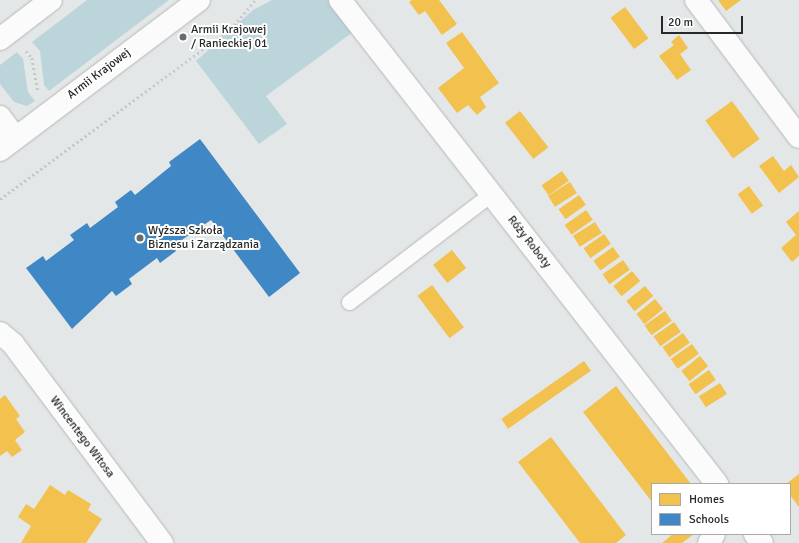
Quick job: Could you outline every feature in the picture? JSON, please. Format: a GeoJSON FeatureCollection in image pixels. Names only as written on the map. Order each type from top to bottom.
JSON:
{"type":"FeatureCollection","features":[{"type":"Feature","properties":{"kind":"street"},"geometry":{"type":"LineString","coordinates":[[0,39],[51,0]]}},
{"type":"Feature","properties":{"kind":"street","name":"Armii Krajowej"},"geometry":{"type":"LineString","coordinates":[[8,144],[199,0]]}},
{"type":"Feature","properties":{"kind":"street","name":"Róży Roboty"},"geometry":{"type":"LineString","coordinates":[[340,0],[492,193],[716,483]]}},
{"type":"Feature","properties":{"kind":"street"},"geometry":{"type":"LineString","coordinates":[[696,0],[799,137]]}},
{"type":"Feature","properties":{"kind":"street"},"geometry":{"type":"LineString","coordinates":[[0,117],[8,144]]}},
{"type":"Feature","properties":{"kind":"street","name":"Wincentego Witosa"},"geometry":{"type":"LineString","coordinates":[[0,333],[13,344],[162,543]]}},
{"type":"Feature","properties":{"kind":"street"},"geometry":{"type":"LineString","coordinates":[[756,535],[762,543]]}},
{"type":"Feature","properties":{"kind":"lane"},"geometry":{"type":"LineString","coordinates":[[349,302],[492,193]]}},
{"type":"Feature","properties":{"kind":"path"},"geometry":{"type":"LineString","coordinates":[[0,199],[231,29],[255,0]]}},
{"type":"Feature","properties":{"kind":"path"},"geometry":{"type":"LineString","coordinates":[[23,47],[32,58],[35,87],[43,98]]}},
{"type":"Feature","properties":{"kind":"shaded area"},"geometry":{"type":"Polygon","coordinates":[[[87,0],[169,0],[49,91],[44,85],[40,51],[32,42],[87,0]]]}},
{"type":"Feature","properties":{"kind":"shaded area"},"geometry":{"type":"Polygon","coordinates":[[[272,0],[328,0],[353,32],[266,96],[287,124],[259,144],[196,61],[253,10],[272,0]]]}},
{"type":"Feature","properties":{"kind":"shaded area"},"geometry":{"type":"Polygon","coordinates":[[[17,52],[23,59],[28,92],[35,101],[27,106],[14,102],[0,84],[0,65],[17,52]]]}},
{"type":"Feature","properties":{"kind":"building: Homes"},"geometry":{"type":"Polygon","coordinates":[[[412,0],[439,0],[457,24],[442,35],[425,11],[419,15],[409,2],[412,0]]]}},
{"type":"Feature","properties":{"kind":"building: Homes"},"geometry":{"type":"Polygon","coordinates":[[[718,0],[741,0],[726,11],[718,0]]]}},
{"type":"Feature","properties":{"kind":"building: Homes"},"geometry":{"type":"Polygon","coordinates":[[[625,7],[648,38],[634,49],[611,18],[625,7]]]}},
{"type":"Feature","properties":{"kind":"building: Homes"},"geometry":{"type":"Polygon","coordinates":[[[462,32],[499,83],[480,97],[486,107],[477,115],[468,105],[457,113],[438,88],[464,68],[446,43],[462,32]]]}},
{"type":"Feature","properties":{"kind":"building: Homes"},"geometry":{"type":"Polygon","coordinates":[[[679,35],[688,48],[680,54],[691,70],[677,80],[659,56],[674,45],[671,42],[679,35]]]}},
{"type":"Feature","properties":{"kind":"building: Homes"},"geometry":{"type":"Polygon","coordinates":[[[732,101],[760,139],[733,158],[705,120],[732,101]]]}},
{"type":"Feature","properties":{"kind":"building: Homes"},"geometry":{"type":"Polygon","coordinates":[[[520,111],[548,147],[533,159],[505,123],[520,111]]]}},
{"type":"Feature","properties":{"kind":"building: Homes"},"geometry":{"type":"Polygon","coordinates":[[[773,156],[784,171],[791,165],[799,177],[779,193],[759,166],[773,156]]]}},
{"type":"Feature","properties":{"kind":"building: Homes"},"geometry":{"type":"Polygon","coordinates":[[[562,171],[569,181],[548,195],[542,185],[562,171]]]}},
{"type":"Feature","properties":{"kind":"building: Homes"},"geometry":{"type":"Polygon","coordinates":[[[570,182],[577,193],[555,207],[548,196],[570,182]]]}},
{"type":"Feature","properties":{"kind":"building: Homes"},"geometry":{"type":"Polygon","coordinates":[[[749,186],[763,205],[752,214],[738,194],[749,186]]]}},
{"type":"Feature","properties":{"kind":"building: Homes"},"geometry":{"type":"Polygon","coordinates":[[[579,195],[586,205],[565,219],[559,209],[579,195]]]}},
{"type":"Feature","properties":{"kind":"building: Homes"},"geometry":{"type":"Polygon","coordinates":[[[586,210],[593,220],[572,235],[565,225],[586,210]]]}},
{"type":"Feature","properties":{"kind":"building: Homes"},"geometry":{"type":"Polygon","coordinates":[[[799,211],[799,256],[792,262],[781,248],[796,235],[786,222],[799,211]]]}},
{"type":"Feature","properties":{"kind":"building: Homes"},"geometry":{"type":"Polygon","coordinates":[[[595,222],[602,233],[580,247],[573,236],[595,222]]]}},
{"type":"Feature","properties":{"kind":"building: Homes"},"geometry":{"type":"Polygon","coordinates":[[[604,234],[611,244],[590,258],[584,248],[604,234]]]}},
{"type":"Feature","properties":{"kind":"building: Homes"},"geometry":{"type":"Polygon","coordinates":[[[613,247],[620,257],[600,271],[593,261],[613,247]]]}},
{"type":"Feature","properties":{"kind":"building: Homes"},"geometry":{"type":"Polygon","coordinates":[[[452,250],[466,268],[447,283],[433,265],[452,250]]]}},
{"type":"Feature","properties":{"kind":"building: Homes"},"geometry":{"type":"Polygon","coordinates":[[[623,260],[630,270],[609,284],[603,274],[623,260]]]}},
{"type":"Feature","properties":{"kind":"building: Homes"},"geometry":{"type":"Polygon","coordinates":[[[632,271],[640,281],[622,296],[613,286],[632,271]]]}},
{"type":"Feature","properties":{"kind":"building: Homes"},"geometry":{"type":"Polygon","coordinates":[[[432,285],[464,327],[450,338],[418,296],[432,285]]]}},
{"type":"Feature","properties":{"kind":"building: Homes"},"geometry":{"type":"Polygon","coordinates":[[[645,286],[653,296],[635,311],[626,301],[645,286]]]}},
{"type":"Feature","properties":{"kind":"building: Homes"},"geometry":{"type":"Polygon","coordinates":[[[655,299],[663,309],[645,324],[636,314],[655,299]]]}},
{"type":"Feature","properties":{"kind":"building: Homes"},"geometry":{"type":"Polygon","coordinates":[[[665,311],[672,321],[651,335],[645,325],[665,311]]]}},
{"type":"Feature","properties":{"kind":"building: Homes"},"geometry":{"type":"Polygon","coordinates":[[[674,322],[681,332],[660,346],[654,336],[674,322]]]}},
{"type":"Feature","properties":{"kind":"building: Homes"},"geometry":{"type":"Polygon","coordinates":[[[683,333],[690,343],[669,357],[663,347],[683,333]]]}},
{"type":"Feature","properties":{"kind":"building: Homes"},"geometry":{"type":"Polygon","coordinates":[[[692,344],[699,354],[678,369],[671,359],[692,344]]]}},
{"type":"Feature","properties":{"kind":"building: Homes"},"geometry":{"type":"Polygon","coordinates":[[[700,356],[708,366],[690,381],[681,371],[700,356]]]}},
{"type":"Feature","properties":{"kind":"building: Homes"},"geometry":{"type":"Polygon","coordinates":[[[584,361],[591,371],[508,429],[501,419],[584,361]]]}},
{"type":"Feature","properties":{"kind":"building: Homes"},"geometry":{"type":"Polygon","coordinates":[[[709,370],[716,380],[695,394],[689,384],[709,370]]]}},
{"type":"Feature","properties":{"kind":"building: Homes"},"geometry":{"type":"Polygon","coordinates":[[[720,383],[727,394],[706,407],[699,396],[720,383]]]}},
{"type":"Feature","properties":{"kind":"building: Homes"},"geometry":{"type":"Polygon","coordinates":[[[616,386],[690,483],[651,483],[651,501],[583,412],[616,386]]]}},
{"type":"Feature","properties":{"kind":"building: Homes"},"geometry":{"type":"Polygon","coordinates":[[[5,395],[20,416],[16,419],[25,432],[15,440],[22,450],[12,457],[7,451],[0,456],[0,399],[5,395]]]}},
{"type":"Feature","properties":{"kind":"building: Homes"},"geometry":{"type":"Polygon","coordinates":[[[551,437],[626,535],[616,543],[580,543],[518,462],[551,437]]]}},
{"type":"Feature","properties":{"kind":"building: Homes"},"geometry":{"type":"Polygon","coordinates":[[[799,474],[799,507],[791,496],[791,483],[787,483],[799,474]]]}},
{"type":"Feature","properties":{"kind":"building: Homes"},"geometry":{"type":"Polygon","coordinates":[[[50,485],[65,495],[68,490],[91,504],[88,510],[102,519],[86,543],[21,543],[31,526],[18,517],[26,504],[34,509],[50,485]]]}},
{"type":"Feature","properties":{"kind":"building: Homes"},"geometry":{"type":"Polygon","coordinates":[[[672,535],[693,535],[682,543],[662,543],[672,535]]]}},
{"type":"Feature","properties":{"kind":"building: Schools"},"geometry":{"type":"Polygon","coordinates":[[[200,139],[300,273],[269,297],[211,220],[173,246],[176,251],[160,263],[157,258],[129,279],[132,284],[116,296],[112,291],[72,329],[26,268],[43,256],[46,261],[74,240],[70,235],[87,223],[90,228],[118,207],[115,202],[131,190],[135,195],[171,166],[169,162],[200,139]]]}},
{"type":"Feature","properties":{"kind":"place","name":"Armii Krajowej / Ranieckiej 01"},"geometry":{"type":"Point","coordinates":[183,37]}},
{"type":"Feature","properties":{"kind":"place","name":"Wyższa Szkoła Biznesu i Zarządzania"},"geometry":{"type":"Point","coordinates":[140,238]}}]}
